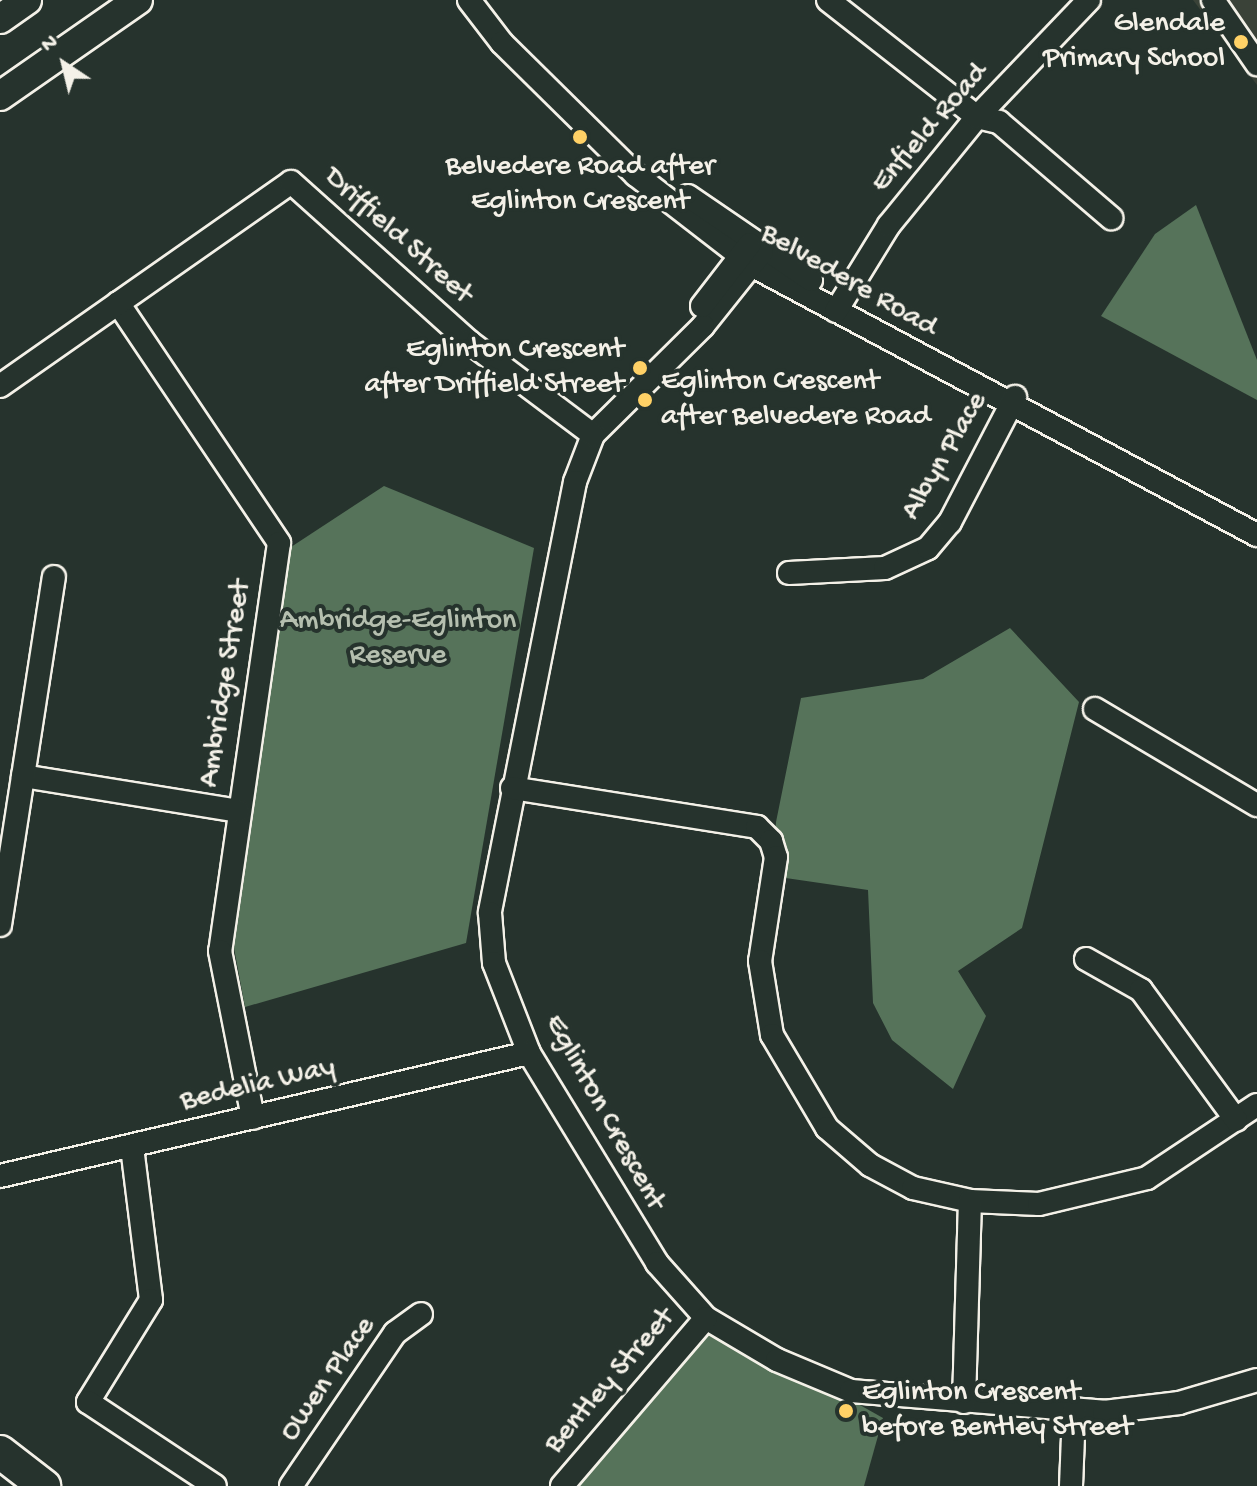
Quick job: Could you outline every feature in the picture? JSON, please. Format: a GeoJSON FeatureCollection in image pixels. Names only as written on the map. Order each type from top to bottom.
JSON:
{"type":"FeatureCollection","features":[{"type":"Feature","properties":{"kind":"highway"},"geometry":{"type":"LineString","coordinates":[[0,1452],[44,1486]]}},
{"type":"Feature","properties":{"kind":"main road"},"geometry":{"type":"LineString","coordinates":[[0,19],[27,0]]}},
{"type":"Feature","properties":{"kind":"main road"},"geometry":{"type":"LineString","coordinates":[[0,96],[138,0]]}},
{"type":"Feature","properties":{"kind":"street","name":"Belvedere Road"},"geometry":{"type":"LineString","coordinates":[[469,0],[502,43],[636,175],[752,255],[1012,402],[1257,535]]}},
{"type":"Feature","properties":{"kind":"street","name":"Belvedere Road"},"geometry":{"type":"LineString","coordinates":[[485,0],[574,102],[752,255]]}},
{"type":"Feature","properties":{"kind":"street"},"geometry":{"type":"LineString","coordinates":[[828,0],[977,117],[999,122],[1111,218]]}},
{"type":"Feature","properties":{"kind":"street","name":"Enfield Road"},"geometry":{"type":"LineString","coordinates":[[840,304],[889,225],[977,117],[1089,0]]}},
{"type":"Feature","properties":{"kind":"street"},"geometry":{"type":"LineString","coordinates":[[1213,0],[1257,64]]}},
{"type":"Feature","properties":{"kind":"street","name":"Driffield Street"},"geometry":{"type":"LineString","coordinates":[[0,386],[291,182],[468,341],[593,435]]}},
{"type":"Feature","properties":{"kind":"street","name":"Eglinton Crescent"},"geometry":{"type":"LineString","coordinates":[[752,255],[681,341],[593,435],[575,482],[512,788],[490,913],[494,963],[529,1053],[612,1199],[706,1318],[777,1360],[851,1391],[1074,1410],[1179,1403],[1257,1380]]}},
{"type":"Feature","properties":{"kind":"street","name":"Ambridge Street"},"geometry":{"type":"LineString","coordinates":[[118,303],[279,543],[220,951],[253,1118]]}},
{"type":"Feature","properties":{"kind":"street","name":"Belvedere Road"},"geometry":{"type":"LineString","coordinates":[[1012,402],[1257,525]]}},
{"type":"Feature","properties":{"kind":"street","name":"Albyn Place"},"geometry":{"type":"LineString","coordinates":[[789,573],[885,568],[928,548],[950,522],[1012,402]]}},
{"type":"Feature","properties":{"kind":"street"},"geometry":{"type":"LineString","coordinates":[[0,925],[54,577]]}},
{"type":"Feature","properties":{"kind":"street"},"geometry":{"type":"LineString","coordinates":[[1095,709],[1257,805]]}},
{"type":"Feature","properties":{"kind":"street"},"geometry":{"type":"LineString","coordinates":[[23,776],[238,811]]}},
{"type":"Feature","properties":{"kind":"street"},"geometry":{"type":"LineString","coordinates":[[512,788],[757,827],[776,857],[760,961],[772,1035],[795,1083],[827,1128],[870,1165],[913,1188],[970,1201],[1039,1204],[1147,1178],[1257,1105]]}},
{"type":"Feature","properties":{"kind":"street"},"geometry":{"type":"LineString","coordinates":[[1086,959],[1141,990],[1236,1120]]}},
{"type":"Feature","properties":{"kind":"street","name":"Bedelia Way"},"geometry":{"type":"LineString","coordinates":[[0,1176],[529,1053]]}},
{"type":"Feature","properties":{"kind":"street"},"geometry":{"type":"LineString","coordinates":[[132,1147],[151,1300],[88,1402],[215,1486]]}},
{"type":"Feature","properties":{"kind":"street"},"geometry":{"type":"LineString","coordinates":[[964,1402],[970,1201]]}},
{"type":"Feature","properties":{"kind":"street","name":"Owen Place"},"geometry":{"type":"LineString","coordinates":[[291,1486],[395,1333],[421,1314]]}},
{"type":"Feature","properties":{"kind":"street","name":"Bentley Street"},"geometry":{"type":"LineString","coordinates":[[569,1483],[706,1318]]}},
{"type":"Feature","properties":{"kind":"street"},"geometry":{"type":"LineString","coordinates":[[1071,1486],[1074,1410]]}},
{"type":"Feature","properties":{"kind":"shaded area","name":"Glendale Primary School"},"geometry":{"type":"Polygon","coordinates":[[[1193,0],[1257,0],[1257,85],[1193,0]]]}},
{"type":"Feature","properties":{"kind":"green space"},"geometry":{"type":"Polygon","coordinates":[[[1196,205],[1257,360],[1257,400],[1101,316],[1155,234],[1196,205]]]}},
{"type":"Feature","properties":{"kind":"green space","name":"Ambridge-Eglinton Reserve"},"geometry":{"type":"Polygon","coordinates":[[[384,486],[534,548],[466,943],[245,1007],[234,948],[291,547],[384,486]]]}},
{"type":"Feature","properties":{"kind":"green space"},"geometry":{"type":"Polygon","coordinates":[[[1010,628],[1079,702],[1022,928],[958,971],[986,1016],[953,1089],[892,1040],[873,1003],[868,890],[772,876],[776,822],[801,698],[923,679],[1010,628]]]}},
{"type":"Feature","properties":{"kind":"green space"},"geometry":{"type":"Polygon","coordinates":[[[706,1318],[883,1418],[864,1486],[578,1486],[568,1477],[706,1318]]]}},
{"type":"Feature","properties":{"kind":"place","name":"Glendale Primary School"},"geometry":{"type":"Point","coordinates":[1241,42]}},
{"type":"Feature","properties":{"kind":"place","name":"Belvedere Road after Eglinton Crescent"},"geometry":{"type":"Point","coordinates":[580,137]}},
{"type":"Feature","properties":{"kind":"place","name":"Eglinton Crescent after Driffield Street"},"geometry":{"type":"Point","coordinates":[640,368]}},
{"type":"Feature","properties":{"kind":"place","name":"Eglinton Crescent after Belvedere Road"},"geometry":{"type":"Point","coordinates":[645,400]}},
{"type":"Feature","properties":{"kind":"place","name":"Eglinton Crescent before Bentley Street"},"geometry":{"type":"Point","coordinates":[846,1411]}}]}
